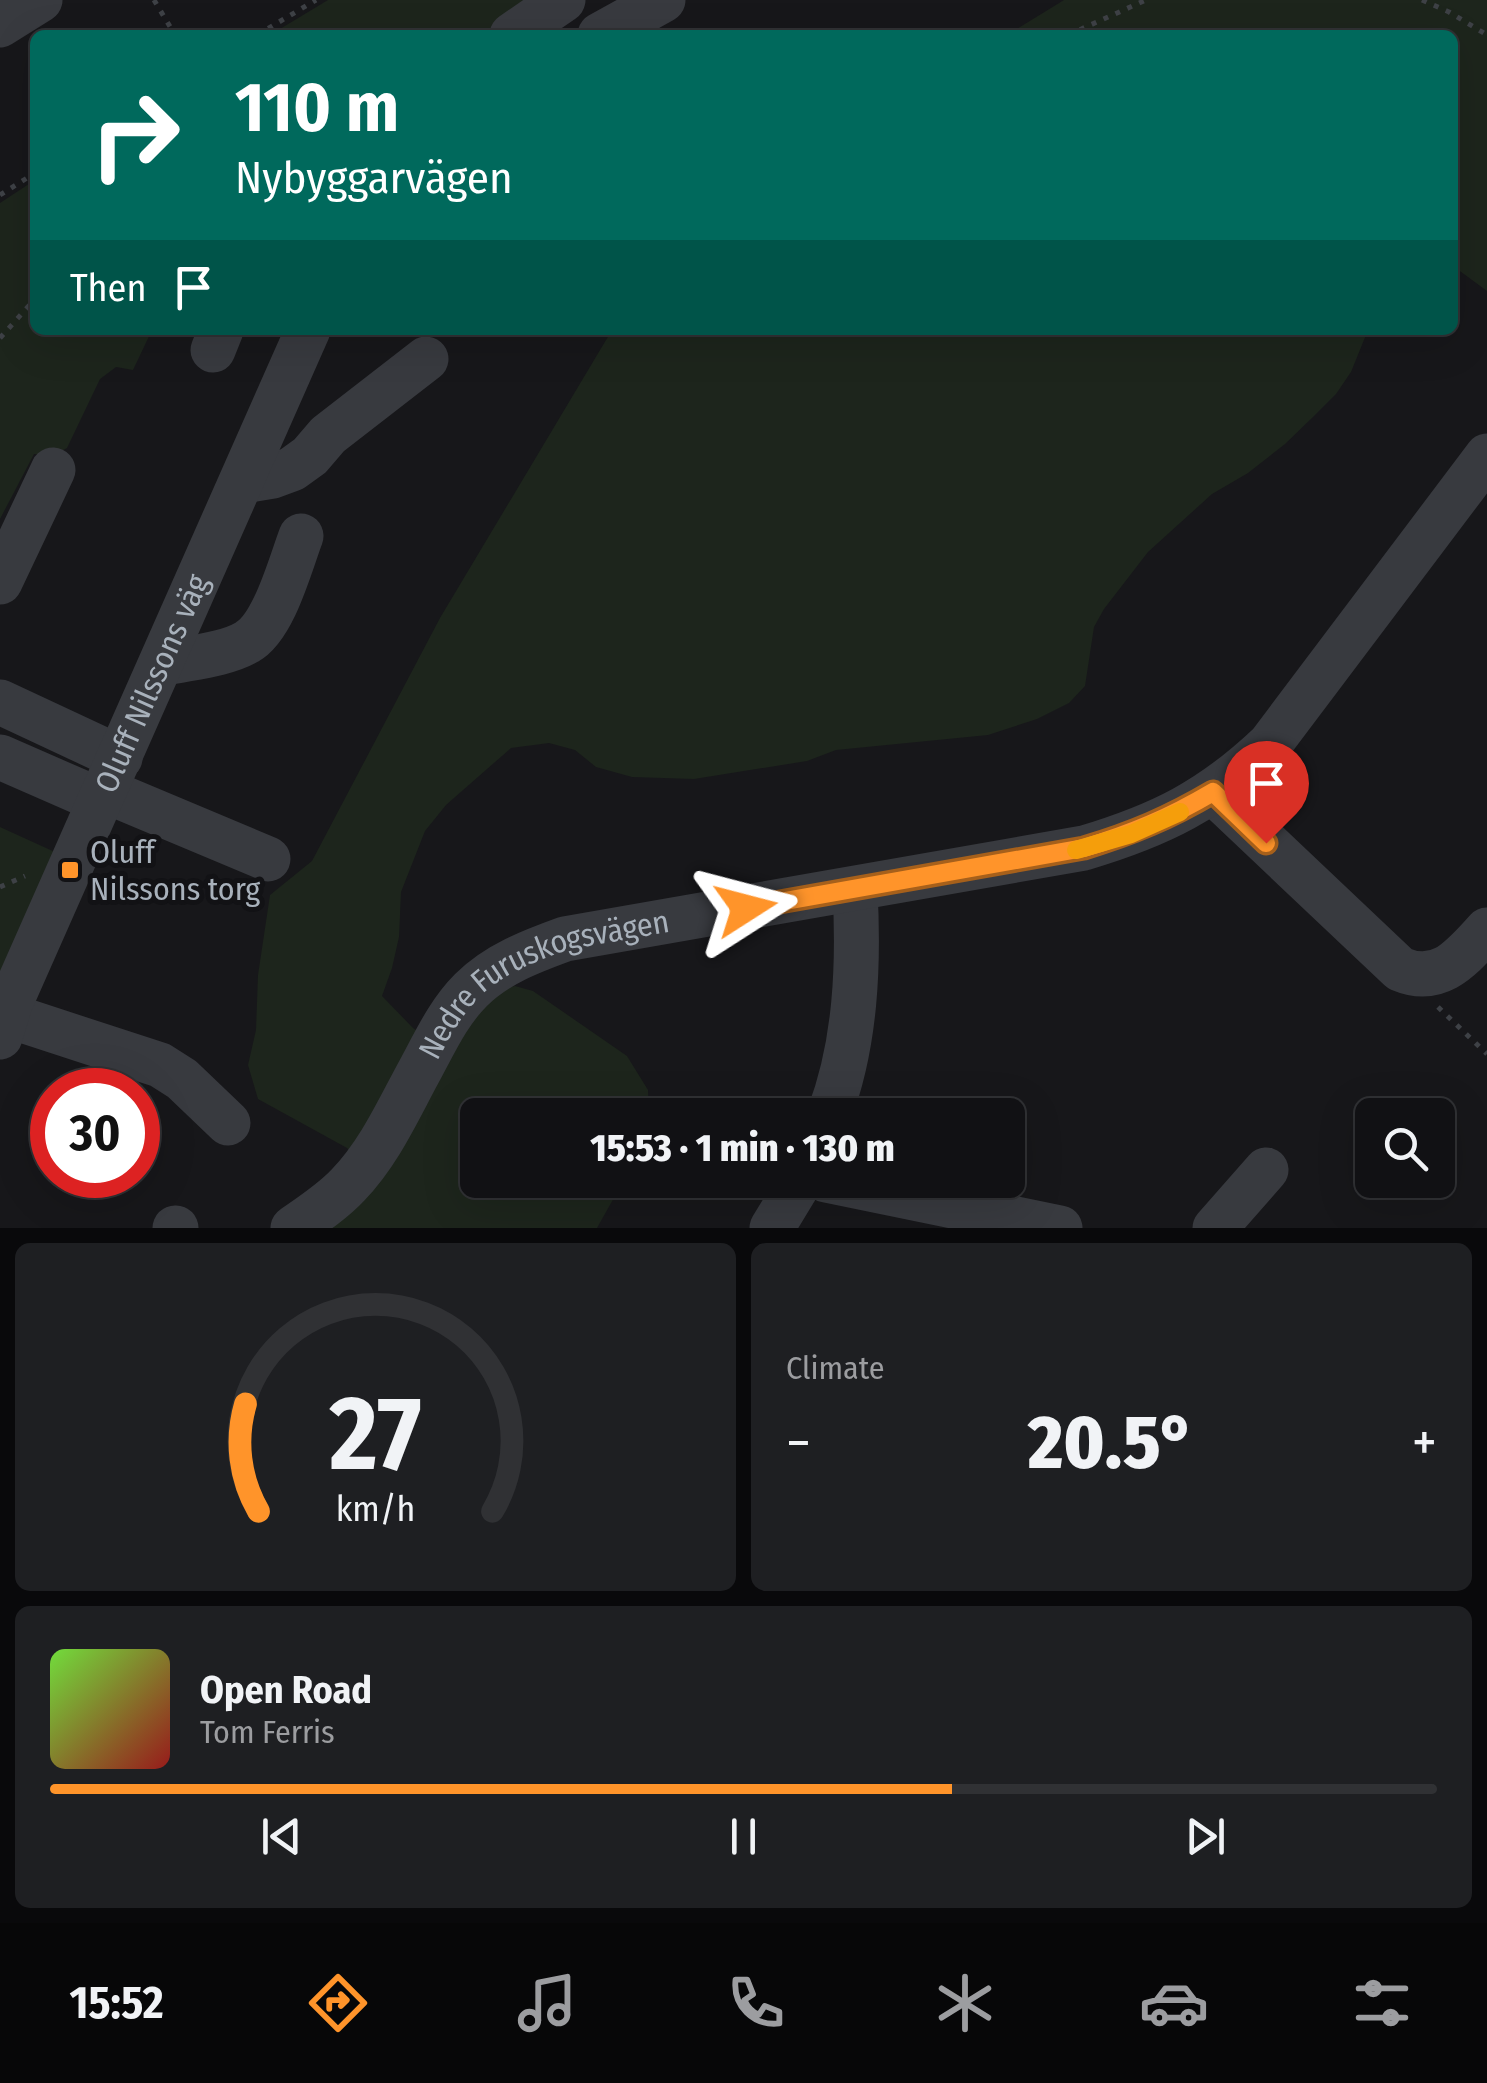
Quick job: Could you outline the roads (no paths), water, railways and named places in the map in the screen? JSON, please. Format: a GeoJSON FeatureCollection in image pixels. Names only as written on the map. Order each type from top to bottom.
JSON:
{"type":"FeatureCollection","features":[{"type":"Feature","properties":{"kind":"street"},"geometry":{"type":"LineString","coordinates":[[0,25],[40,0]]}},
{"type":"Feature","properties":{"kind":"street"},"geometry":{"type":"LineString","coordinates":[[609,30],[663,0]]}},
{"type":"Feature","properties":{"kind":"street"},"geometry":{"type":"LineString","coordinates":[[524,30],[563,14]]}},
{"type":"Feature","properties":{"kind":"street","name":"Oluff Nilssons väg"},"geometry":{"type":"LineString","coordinates":[[3,1026],[306,335]]}},
{"type":"Feature","properties":{"kind":"street"},"geometry":{"type":"LineString","coordinates":[[242,481],[292,469],[328,435],[426,359]]}},
{"type":"Feature","properties":{"kind":"street","name":"Nedre Furuskogsvägen"},"geometry":{"type":"LineString","coordinates":[[293,1228],[337,1195],[375,1152],[454,1008],[496,970],[529,952],[565,939],[1084,848],[1131,834],[1213,792],[1270,744],[1487,456]]}},
{"type":"Feature","properties":{"kind":"street"},"geometry":{"type":"LineString","coordinates":[[0,582],[53,470]]}},
{"type":"Feature","properties":{"kind":"street"},"geometry":{"type":"LineString","coordinates":[[162,664],[230,649],[259,632],[268,620],[301,536]]}},
{"type":"Feature","properties":{"kind":"street"},"geometry":{"type":"LineString","coordinates":[[0,702],[109,783],[268,860]]}},
{"type":"Feature","properties":{"kind":"street"},"geometry":{"type":"LineString","coordinates":[[0,756],[109,783]]}},
{"type":"Feature","properties":{"kind":"street"},"geometry":{"type":"LineString","coordinates":[[1213,792],[1400,969],[1435,973],[1463,956],[1487,930]]}},
{"type":"Feature","properties":{"kind":"street"},"geometry":{"type":"LineString","coordinates":[[834,1098],[846,1056],[855,996],[856,890]]}},
{"type":"Feature","properties":{"kind":"street"},"geometry":{"type":"LineString","coordinates":[[3,1026],[160,1065],[182,1079],[228,1123]]}},
{"type":"Feature","properties":{"kind":"street"},"geometry":{"type":"LineString","coordinates":[[1215,1228],[1266,1170]]}},
{"type":"Feature","properties":{"kind":"street"},"geometry":{"type":"LineString","coordinates":[[772,1228],[791,1198]]}},
{"type":"Feature","properties":{"kind":"street"},"geometry":{"type":"LineString","coordinates":[[914,1198],[1060,1228]]}},
{"type":"Feature","properties":{"kind":"place","name":"Oluff Nilssons torg"},"geometry":{"type":"Point","coordinates":[70,870]}}]}
